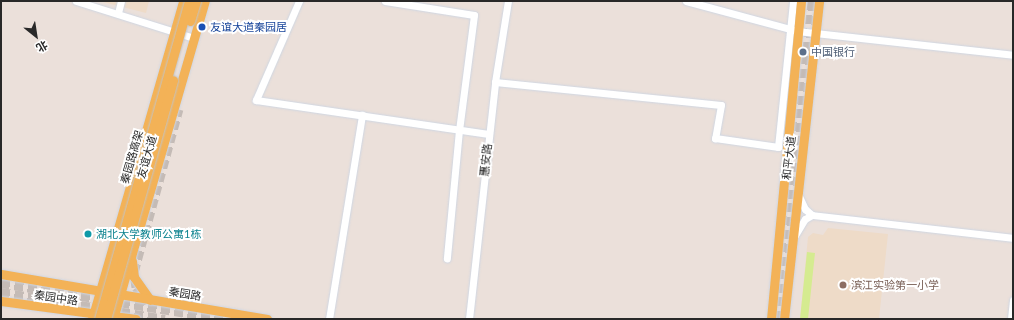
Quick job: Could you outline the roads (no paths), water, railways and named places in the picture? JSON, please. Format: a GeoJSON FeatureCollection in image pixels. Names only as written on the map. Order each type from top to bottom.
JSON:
{"type":"FeatureCollection","features":[{"type":"Feature","properties":{"kind":"main road","name":"友谊大道"},"geometry":{"type":"LineString","coordinates":[[103,318],[100,289],[183,1]]}},
{"type":"Feature","properties":{"kind":"main road","name":"秦园路高架"},"geometry":{"type":"LineString","coordinates":[[103,318],[189,1]]}},
{"type":"Feature","properties":{"kind":"main road","name":"秦园路高架"},"geometry":{"type":"LineString","coordinates":[[103,318],[196,1]]}},
{"type":"Feature","properties":{"kind":"main road","name":"友谊大道"},"geometry":{"type":"LineString","coordinates":[[103,318],[120,293],[205,1]]}},
{"type":"Feature","properties":{"kind":"main road","name":"和平大道"},"geometry":{"type":"LineString","coordinates":[[771,319],[794,30],[801,1]]}},
{"type":"Feature","properties":{"kind":"main road","name":"和平大道"},"geometry":{"type":"LineString","coordinates":[[784,319],[791,241],[820,1]]}},
{"type":"Feature","properties":{"kind":"main road"},"geometry":{"type":"LineString","coordinates":[[180,109],[183,79]]}},
{"type":"Feature","properties":{"kind":"main road"},"geometry":{"type":"LineString","coordinates":[[133,249],[134,277],[152,301]]}},
{"type":"Feature","properties":{"kind":"main road"},"geometry":{"type":"LineString","coordinates":[[79,286],[90,284],[100,277],[110,257]]}},
{"type":"Feature","properties":{"kind":"main road","name":"秦园中路"},"geometry":{"type":"LineString","coordinates":[[1,274],[100,289]]}},
{"type":"Feature","properties":{"kind":"main road","name":"秦园路"},"geometry":{"type":"LineString","coordinates":[[100,289],[152,301],[267,319]]}},
{"type":"Feature","properties":{"kind":"main road","name":"秦园中路"},"geometry":{"type":"LineString","coordinates":[[1,302],[103,318]]}},
{"type":"Feature","properties":{"kind":"main road"},"geometry":{"type":"LineString","coordinates":[[68,312],[77,319]]}},
{"type":"Feature","properties":{"kind":"main road"},"geometry":{"type":"LineString","coordinates":[[103,318],[136,319]]}},
{"type":"Feature","properties":{"kind":"street"},"geometry":{"type":"LineString","coordinates":[[76,1],[194,38]]}},
{"type":"Feature","properties":{"kind":"street"},"geometry":{"type":"LineString","coordinates":[[118,13],[121,1]]}},
{"type":"Feature","properties":{"kind":"street"},"geometry":{"type":"LineString","coordinates":[[299,1],[256,100],[489,134]]}},
{"type":"Feature","properties":{"kind":"street"},"geometry":{"type":"LineString","coordinates":[[385,1],[474,15],[459,130],[447,258]]}},
{"type":"Feature","properties":{"kind":"street","name":"惠安路"},"geometry":{"type":"LineString","coordinates":[[469,319],[495,82],[508,1]]}},
{"type":"Feature","properties":{"kind":"street"},"geometry":{"type":"LineString","coordinates":[[686,1],[794,30],[1013,55]]}},
{"type":"Feature","properties":{"kind":"street"},"geometry":{"type":"LineString","coordinates":[[495,82],[721,105],[715,138],[778,147],[794,30],[793,1]]}},
{"type":"Feature","properties":{"kind":"street"},"geometry":{"type":"LineString","coordinates":[[329,319],[362,115]]}},
{"type":"Feature","properties":{"kind":"street"},"geometry":{"type":"LineString","coordinates":[[797,190],[805,209],[812,215],[1013,238]]}},
{"type":"Feature","properties":{"kind":"street"},"geometry":{"type":"LineString","coordinates":[[791,241],[805,219],[812,215]]}},
{"type":"Feature","properties":{"kind":"street"},"geometry":{"type":"LineString","coordinates":[[1011,319],[1013,300]]}},
{"type":"Feature","properties":{"kind":"tunnel"},"geometry":{"type":"LineString","coordinates":[[777,319],[812,1]]}},
{"type":"Feature","properties":{"kind":"tunnel"},"geometry":{"type":"LineString","coordinates":[[147,303],[136,287],[134,272],[179,109]]}},
{"type":"Feature","properties":{"kind":"tunnel"},"geometry":{"type":"LineString","coordinates":[[1,283],[224,319]]}},
{"type":"Feature","properties":{"kind":"tunnel"},"geometry":{"type":"LineString","coordinates":[[1,292],[165,319]]}},
{"type":"Feature","properties":{"kind":"place","name":"友谊大道秦园居"},"geometry":{"type":"Point","coordinates":[202,27]}},
{"type":"Feature","properties":{"kind":"place","name":"中国银行"},"geometry":{"type":"Point","coordinates":[803,52]}},
{"type":"Feature","properties":{"kind":"place","name":"湖北大学教师公寓1栋"},"geometry":{"type":"Point","coordinates":[88,234]}},
{"type":"Feature","properties":{"kind":"place","name":"滨江实验第一小学"},"geometry":{"type":"Point","coordinates":[843,285]}}]}
